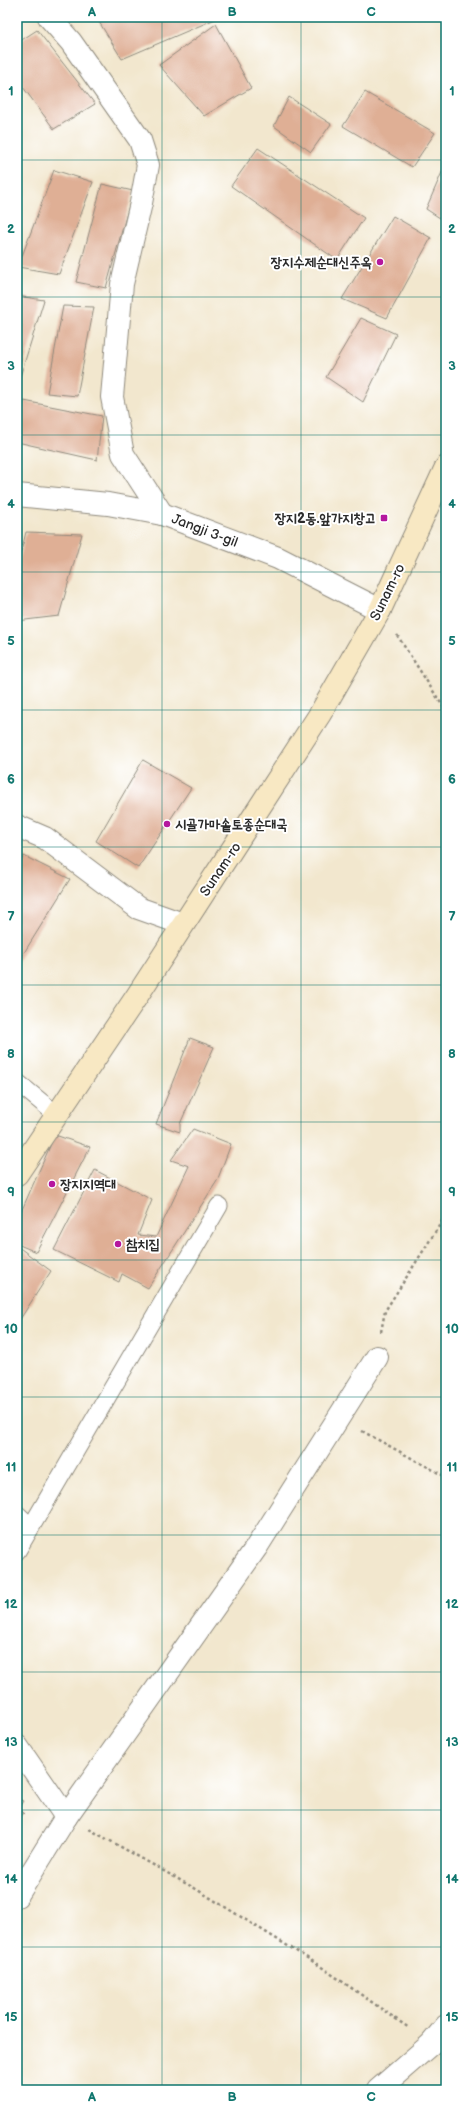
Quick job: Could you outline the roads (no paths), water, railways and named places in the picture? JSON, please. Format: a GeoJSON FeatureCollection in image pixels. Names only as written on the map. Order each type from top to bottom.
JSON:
{"type":"FeatureCollection","features":[{"type":"Feature","properties":{"kind":"street"},"geometry":{"type":"LineString","coordinates":[[49,17],[71,42],[140,140],[148,165],[142,203],[122,284],[112,397],[122,454],[162,514]]}},
{"type":"Feature","properties":{"kind":"street","name":"Sunam-ro"},"geometry":{"type":"LineString","coordinates":[[17,1174],[184,924],[320,714],[380,610],[446,467]]}},
{"type":"Feature","properties":{"kind":"street","name":"Jangji 3-gil"},"geometry":{"type":"LineString","coordinates":[[17,495],[108,504],[162,514],[278,558],[380,610]]}},
{"type":"Feature","properties":{"kind":"street"},"geometry":{"type":"LineString","coordinates":[[17,826],[45,838],[138,908],[184,924]]}},
{"type":"Feature","properties":{"kind":"street"},"geometry":{"type":"LineString","coordinates":[[17,1896],[66,1817],[256,1548],[377,1357]]}},
{"type":"Feature","properties":{"kind":"street"},"geometry":{"type":"LineString","coordinates":[[17,1746],[66,1817]]}},
{"type":"Feature","properties":{"kind":"street"},"geometry":{"type":"LineString","coordinates":[[378,2090],[431,2044],[446,2026]]}},
{"type":"Feature","properties":{"kind":"lane"},"geometry":{"type":"LineString","coordinates":[[17,1082],[57,1115]]}},
{"type":"Feature","properties":{"kind":"lane"},"geometry":{"type":"LineString","coordinates":[[17,1551],[82,1443],[219,1206]]}},
{"type":"Feature","properties":{"kind":"lane"},"geometry":{"type":"LineString","coordinates":[[17,1514],[31,1527]]}},
{"type":"Feature","properties":{"kind":"place","name":"장지수제순대신주옥"},"geometry":{"type":"Point","coordinates":[380,262]}},
{"type":"Feature","properties":{"kind":"place","name":"장지2동.앞가지창고"},"geometry":{"type":"Point","coordinates":[384,518]}},
{"type":"Feature","properties":{"kind":"place","name":"시골가마솥토종순대국"},"geometry":{"type":"Point","coordinates":[167,824]}},
{"type":"Feature","properties":{"kind":"place","name":"장지지역대"},"geometry":{"type":"Point","coordinates":[52,1184]}},
{"type":"Feature","properties":{"kind":"place","name":"참치집"},"geometry":{"type":"Point","coordinates":[118,1244]}}]}
